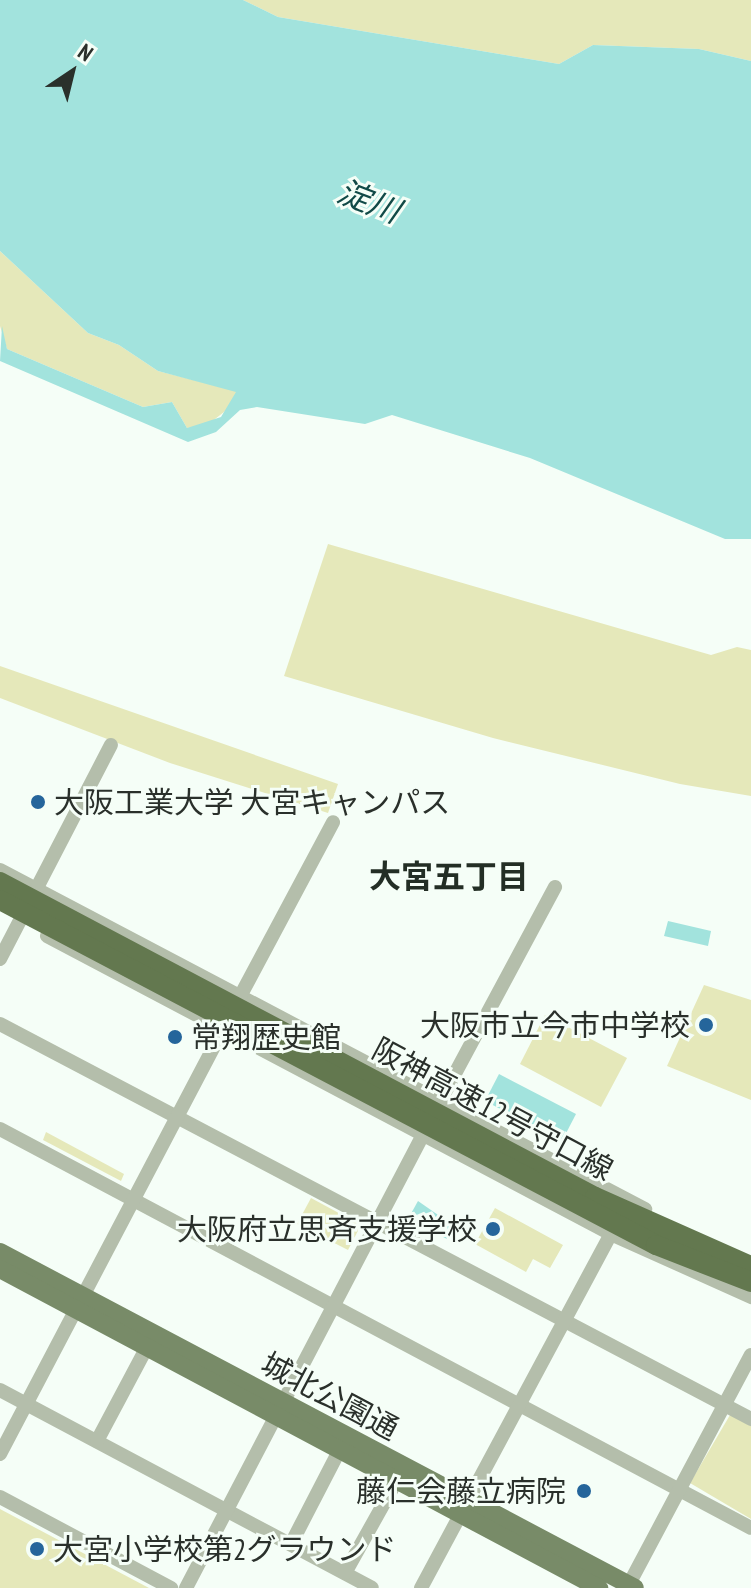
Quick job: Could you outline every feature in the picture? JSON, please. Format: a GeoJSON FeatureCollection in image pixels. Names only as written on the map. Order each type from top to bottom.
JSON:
{"type":"FeatureCollection","features":[{"type":"Feature","properties":{"kind":"highway","name":"阪神高速12号守口線"},"geometry":{"type":"LineString","coordinates":[[0,882],[608,1204],[751,1266]]}},
{"type":"Feature","properties":{"kind":"highway","name":"阪神高速12号守口線"},"geometry":{"type":"LineString","coordinates":[[0,900],[656,1245],[751,1282]]}},
{"type":"Feature","properties":{"kind":"main road","name":"城北公園通"},"geometry":{"type":"LineString","coordinates":[[0,1252],[147,1347],[467,1501],[630,1587]]}},
{"type":"Feature","properties":{"kind":"main road","name":"城北公園通"},"geometry":{"type":"LineString","coordinates":[[0,1269],[77,1302],[278,1409],[340,1449],[397,1480],[467,1501],[599,1588]]}},
{"type":"Feature","properties":{"kind":"street"},"geometry":{"type":"LineString","coordinates":[[0,959],[111,745]]}},
{"type":"Feature","properties":{"kind":"street"},"geometry":{"type":"LineString","coordinates":[[0,1454],[131,1199],[333,822]]}},
{"type":"Feature","properties":{"kind":"street"},"geometry":{"type":"LineString","coordinates":[[0,870],[684,1230],[751,1256]]}},
{"type":"Feature","properties":{"kind":"street"},"geometry":{"type":"LineString","coordinates":[[186,1588],[555,887]]}},
{"type":"Feature","properties":{"kind":"street"},"geometry":{"type":"LineString","coordinates":[[0,911],[611,1234],[751,1297]]}},
{"type":"Feature","properties":{"kind":"street"},"geometry":{"type":"LineString","coordinates":[[0,1024],[751,1419]]}},
{"type":"Feature","properties":{"kind":"street"},"geometry":{"type":"LineString","coordinates":[[0,1129],[751,1528]]}},
{"type":"Feature","properties":{"kind":"street"},"geometry":{"type":"LineString","coordinates":[[421,1588],[611,1234]]}},
{"type":"Feature","properties":{"kind":"street"},"geometry":{"type":"LineString","coordinates":[[97,1441],[147,1347]]}},
{"type":"Feature","properties":{"kind":"street"},"geometry":{"type":"LineString","coordinates":[[630,1587],[678,1489],[751,1355]]}},
{"type":"Feature","properties":{"kind":"street"},"geometry":{"type":"LineString","coordinates":[[0,1390],[227,1508],[372,1588]]}},
{"type":"Feature","properties":{"kind":"street"},"geometry":{"type":"LineString","coordinates":[[291,1544],[340,1449]]}},
{"type":"Feature","properties":{"kind":"street"},"geometry":{"type":"LineString","coordinates":[[345,1573],[397,1480]]}},
{"type":"Feature","properties":{"kind":"street"},"geometry":{"type":"LineString","coordinates":[[0,1497],[171,1588]]}},
{"type":"Feature","properties":{"kind":"green space"},"geometry":{"type":"Polygon","coordinates":[[[243,0],[751,0],[751,61],[699,49],[593,45],[559,64],[278,17],[243,0]]]}},
{"type":"Feature","properties":{"kind":"green space"},"geometry":{"type":"Polygon","coordinates":[[[0,251],[88,333],[119,345],[158,371],[237,391],[233,405],[206,426],[187,428],[172,402],[143,407],[7,349],[0,326],[0,251]]]}},
{"type":"Feature","properties":{"kind":"green space"},"geometry":{"type":"Polygon","coordinates":[[[328,544],[711,655],[737,647],[751,650],[751,796],[680,784],[493,738],[284,676],[328,544]]]}},
{"type":"Feature","properties":{"kind":"green space"},"geometry":{"type":"Polygon","coordinates":[[[0,666],[338,784],[328,813],[170,763],[0,698],[0,666]]]}},
{"type":"Feature","properties":{"kind":"green space"},"geometry":{"type":"Polygon","coordinates":[[[704,985],[751,1000],[751,1100],[667,1066],[704,985]]]}},
{"type":"Feature","properties":{"kind":"green space"},"geometry":{"type":"Polygon","coordinates":[[[545,1015],[627,1058],[601,1107],[520,1064],[545,1015]]]}},
{"type":"Feature","properties":{"kind":"green space"},"geometry":{"type":"Polygon","coordinates":[[[46,1132],[124,1174],[121,1181],[43,1140],[46,1132]]]}},
{"type":"Feature","properties":{"kind":"green space"},"geometry":{"type":"Polygon","coordinates":[[[311,1198],[361,1225],[348,1250],[297,1224],[311,1198]]]}},
{"type":"Feature","properties":{"kind":"green space"},"geometry":{"type":"Polygon","coordinates":[[[495,1208],[563,1245],[550,1268],[533,1259],[526,1272],[475,1244],[495,1208]]]}},
{"type":"Feature","properties":{"kind":"green space"},"geometry":{"type":"Polygon","coordinates":[[[730,1415],[751,1426],[751,1519],[690,1483],[730,1415]]]}},
{"type":"Feature","properties":{"kind":"green space","name":"大宮小学校第2グラウンド"},"geometry":{"type":"Polygon","coordinates":[[[0,1509],[149,1588],[0,1588],[0,1509]]]}},
{"type":"Feature","properties":{"kind":"water","name":"淀川"},"geometry":{"type":"Polygon","coordinates":[[[0,0],[243,0],[278,17],[559,64],[593,45],[699,49],[751,61],[751,539],[725,539],[530,458],[392,415],[365,424],[257,407],[240,410],[216,432],[188,442],[0,361],[2,326],[7,349],[143,407],[172,402],[187,428],[221,417],[236,392],[158,371],[119,345],[88,333],[0,251],[0,0]]]}},
{"type":"Feature","properties":{"kind":"water"},"geometry":{"type":"Polygon","coordinates":[[[668,921],[711,931],[708,946],[664,936],[668,921]]]}},
{"type":"Feature","properties":{"kind":"water"},"geometry":{"type":"Polygon","coordinates":[[[499,1074],[576,1114],[562,1141],[485,1101],[499,1074]]]}},
{"type":"Feature","properties":{"kind":"water"},"geometry":{"type":"Polygon","coordinates":[[[418,1201],[454,1226],[447,1239],[408,1219],[418,1201]]]}},
{"type":"Feature","properties":{"kind":"place","name":"大阪工業大学 大宮キャンパス"},"geometry":{"type":"Point","coordinates":[38,802]}},
{"type":"Feature","properties":{"kind":"place","name":"大阪市立今市中学校"},"geometry":{"type":"Point","coordinates":[706,1025]}},
{"type":"Feature","properties":{"kind":"place","name":"常翔歴史館"},"geometry":{"type":"Point","coordinates":[175,1037]}},
{"type":"Feature","properties":{"kind":"place","name":"大阪府立思斉支援学校"},"geometry":{"type":"Point","coordinates":[493,1229]}},
{"type":"Feature","properties":{"kind":"place","name":"藤仁会藤立病院"},"geometry":{"type":"Point","coordinates":[584,1491]}},
{"type":"Feature","properties":{"kind":"place","name":"大宮小学校第2グラウンド"},"geometry":{"type":"Point","coordinates":[37,1549]}},
{"type":"Feature","properties":{"kind":"district","name":"大宮五丁目"},"geometry":{"type":"Point","coordinates":[449,876]}}]}
